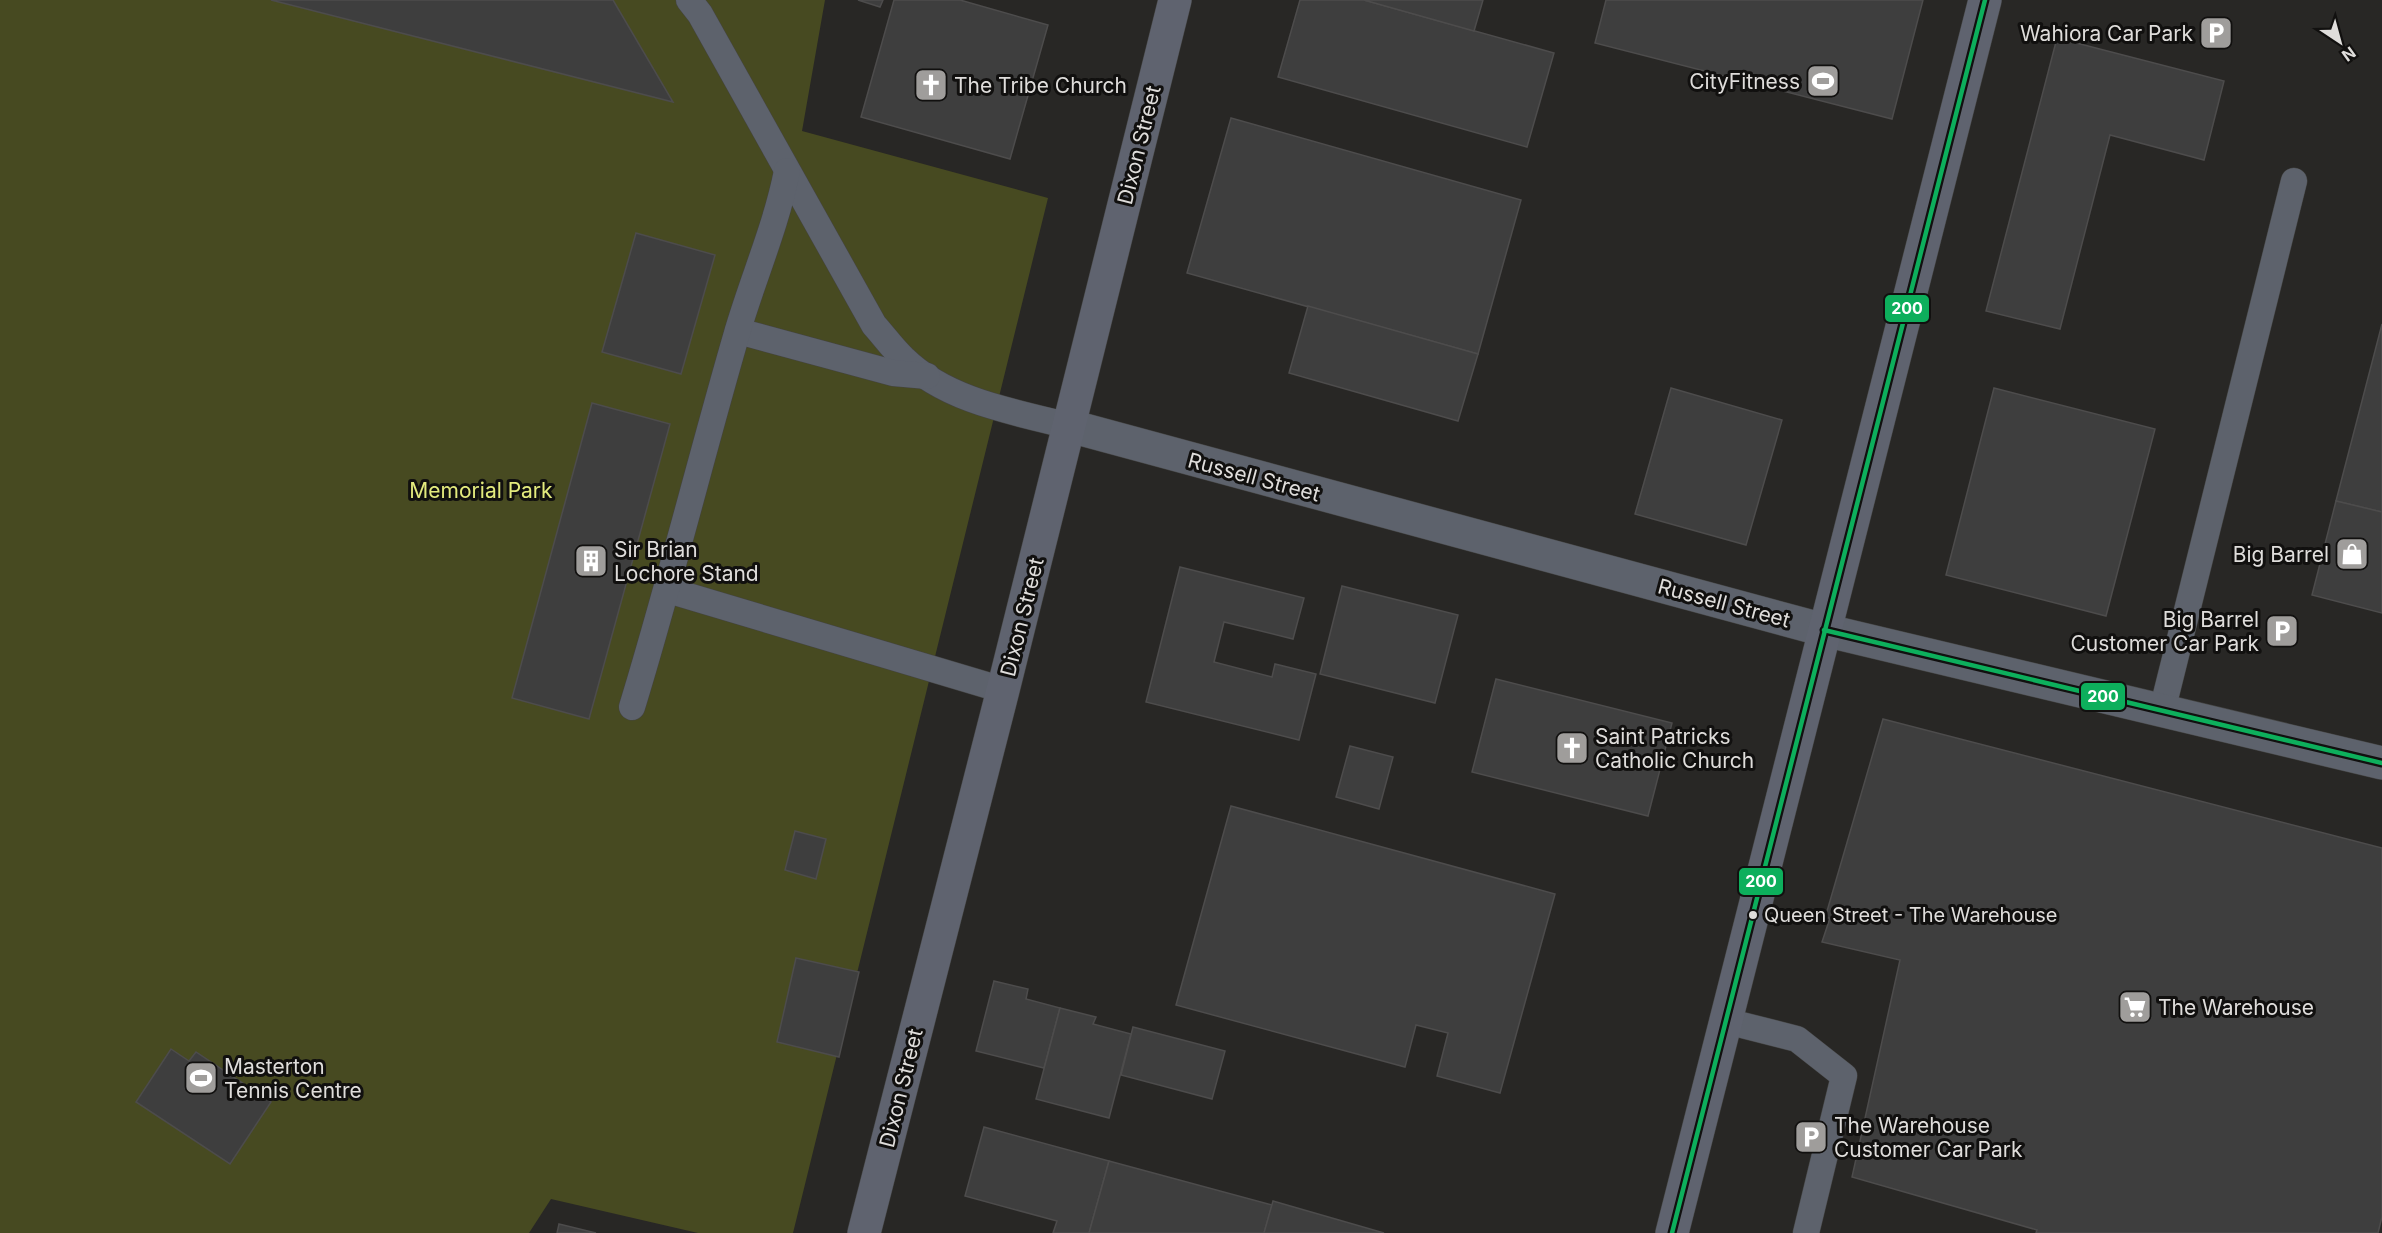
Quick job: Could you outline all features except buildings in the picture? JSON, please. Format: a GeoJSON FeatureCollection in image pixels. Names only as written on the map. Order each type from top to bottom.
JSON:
{"type":"FeatureCollection","features":[{"type":"Feature","properties":{"kind":"main road","name":"Dixon Street"},"geometry":{"type":"LineString","coordinates":[[864,1233],[1070,426],[1175,0]]}},
{"type":"Feature","properties":{"kind":"main road"},"geometry":{"type":"LineString","coordinates":[[1672,1233],[1985,0]]}},
{"type":"Feature","properties":{"kind":"street","name":"Russell Street"},"geometry":{"type":"LineString","coordinates":[[1070,426],[1824,630],[2382,763]]}},
{"type":"Feature","properties":{"kind":"lane"},"geometry":{"type":"LineString","coordinates":[[689,0],[700,14],[874,325],[905,361],[949,389],[996,407],[1070,426]]}},
{"type":"Feature","properties":{"kind":"lane"},"geometry":{"type":"LineString","coordinates":[[632,707],[668,590],[738,331],[780,208],[787,171]]}},
{"type":"Feature","properties":{"kind":"lane"},"geometry":{"type":"LineString","coordinates":[[2162,711],[2294,181]]}},
{"type":"Feature","properties":{"kind":"lane"},"geometry":{"type":"LineString","coordinates":[[738,331],[893,373],[928,376]]}},
{"type":"Feature","properties":{"kind":"lane"},"geometry":{"type":"LineString","coordinates":[[668,590],[1003,690]]}},
{"type":"Feature","properties":{"kind":"lane"},"geometry":{"type":"LineString","coordinates":[[1726,1021],[1797,1039],[1844,1076],[1806,1233]]}},
{"type":"Feature","properties":{"kind":"green space","name":"Memorial Park"},"geometry":{"type":"Polygon","coordinates":[[[0,0],[825,0],[802,131],[1048,198],[793,1233],[698,1233],[551,1199],[529,1233],[0,1233],[0,0]]]}},
{"type":"Feature","properties":{"kind":"transit line","name":"200"},"geometry":{"type":"LineString","coordinates":[[1672,1233],[1985,0]]}},
{"type":"Feature","properties":{"kind":"transit line","name":"200"},"geometry":{"type":"LineString","coordinates":[[1824,630],[2382,763]]}},
{"type":"Feature","properties":{"kind":"place","name":"Wahiora Car Park"},"geometry":{"type":"Point","coordinates":[2216,33]}},
{"type":"Feature","properties":{"kind":"place","name":"CityFitness"},"geometry":{"type":"Point","coordinates":[1823,81]}},
{"type":"Feature","properties":{"kind":"place","name":"The Tribe Church"},"geometry":{"type":"Point","coordinates":[931,85]}},
{"type":"Feature","properties":{"kind":"place","name":"Big Barrel"},"geometry":{"type":"Point","coordinates":[2352,554]}},
{"type":"Feature","properties":{"kind":"place","name":"Sir Brian Lochore Stand"},"geometry":{"type":"Point","coordinates":[591,561]}},
{"type":"Feature","properties":{"kind":"place","name":"Big Barrel Customer Car Park"},"geometry":{"type":"Point","coordinates":[2282,631]}},
{"type":"Feature","properties":{"kind":"place","name":"Saint Patricks Catholic Church"},"geometry":{"type":"Point","coordinates":[1572,748]}},
{"type":"Feature","properties":{"kind":"place","name":"Queen Street - The Warehouse"},"geometry":{"type":"Point","coordinates":[1753,915]}},
{"type":"Feature","properties":{"kind":"place","name":"The Warehouse"},"geometry":{"type":"Point","coordinates":[2135,1007]}},
{"type":"Feature","properties":{"kind":"place","name":"Masterton Tennis Centre"},"geometry":{"type":"Point","coordinates":[201,1078]}},
{"type":"Feature","properties":{"kind":"place","name":"The Warehouse Customer Car Park"},"geometry":{"type":"Point","coordinates":[1811,1137]}}]}
